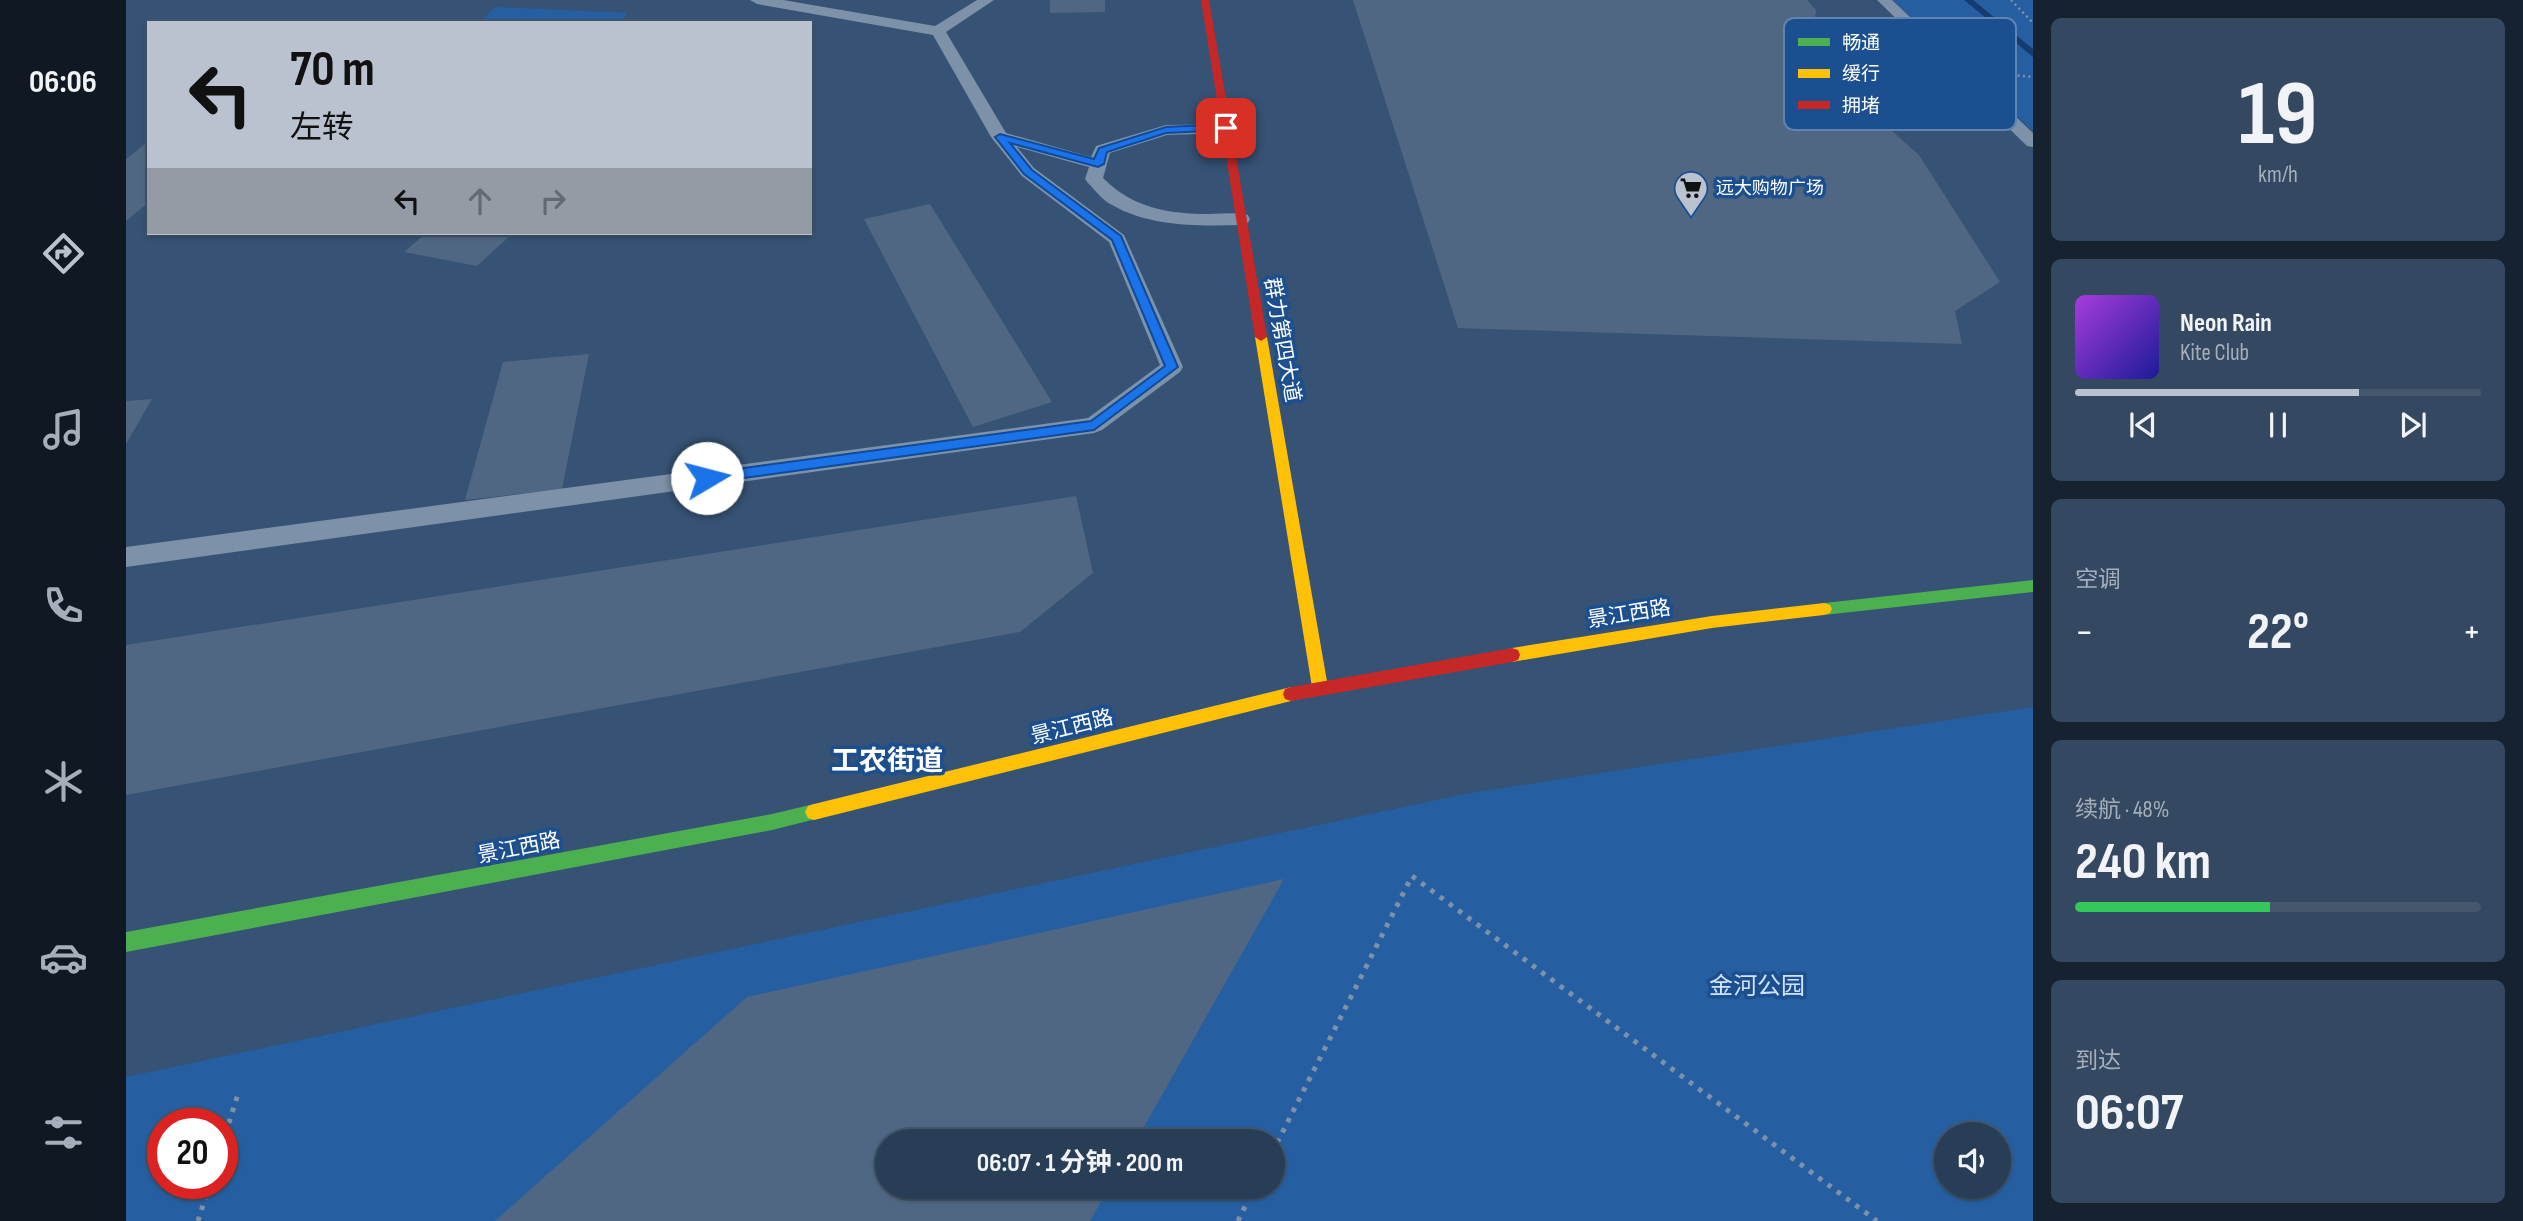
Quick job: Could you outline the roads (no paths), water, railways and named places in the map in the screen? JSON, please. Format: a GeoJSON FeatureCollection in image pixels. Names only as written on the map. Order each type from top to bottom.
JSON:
{"type":"FeatureCollection","features":[{"type":"Feature","properties":{"kind":"main road","name":"群力第四大道"},"geometry":{"type":"LineString","coordinates":[[1205,0],[1320,687]]}},
{"type":"Feature","properties":{"kind":"main road","name":"景江西路"},"geometry":{"type":"LineString","coordinates":[[126,942],[772,822],[1320,687],[1712,622],[2033,586]]}},
{"type":"Feature","properties":{"kind":"lane"},"geometry":{"type":"LineString","coordinates":[[757,0],[938,31],[987,0]]}},
{"type":"Feature","properties":{"kind":"lane"},"geometry":{"type":"LineString","coordinates":[[1884,0],[1903,18]]}},
{"type":"Feature","properties":{"kind":"lane"},"geometry":{"type":"LineString","coordinates":[[126,557],[1094,425],[1172,367],[1117,239],[1028,172],[1000,137],[938,31]]}},
{"type":"Feature","properties":{"kind":"lane"},"geometry":{"type":"LineString","coordinates":[[2016,126],[2033,142]]}},
{"type":"Feature","properties":{"kind":"lane"},"geometry":{"type":"LineString","coordinates":[[1226,128],[1166,130],[1102,150],[1094,178],[1117,200],[1152,213],[1193,221],[1241,219]]}},
{"type":"Feature","properties":{"kind":"lane"},"geometry":{"type":"LineString","coordinates":[[1000,137],[1098,164]]}},
{"type":"Feature","properties":{"kind":"waterway"},"geometry":{"type":"LineString","coordinates":[[1968,0],[1990,18]]}},
{"type":"Feature","properties":{"kind":"waterway"},"geometry":{"type":"LineString","coordinates":[[2016,40],[2033,54]]}},
{"type":"Feature","properties":{"kind":"place","name":"远大购物广场"},"geometry":{"type":"Point","coordinates":[1691,218]}},
{"type":"Feature","properties":{"kind":"district","name":"工农街道"},"geometry":{"type":"Point","coordinates":[887,761]}},
{"type":"Feature","properties":{"kind":"park label","name":"金河公园"},"geometry":{"type":"Point","coordinates":[1757,986]}}]}
